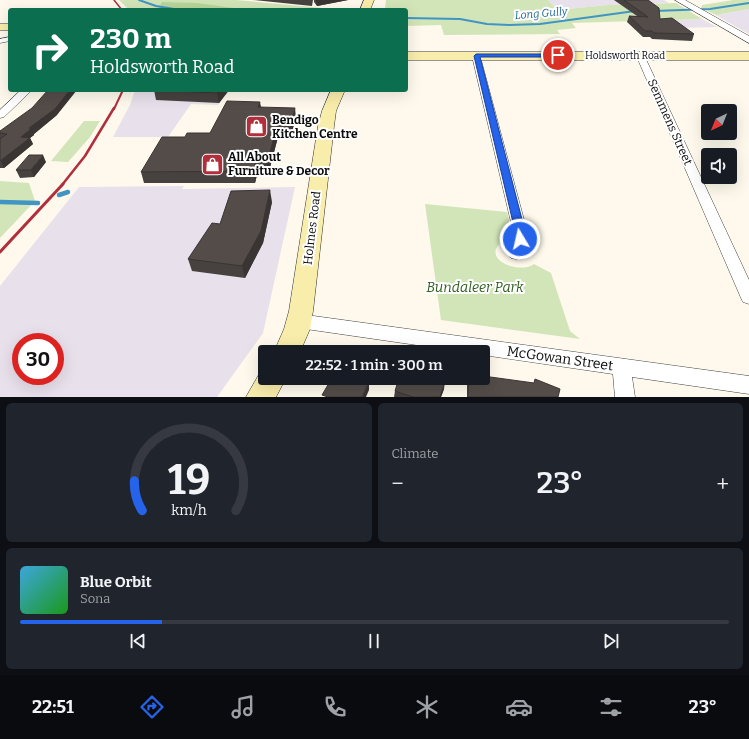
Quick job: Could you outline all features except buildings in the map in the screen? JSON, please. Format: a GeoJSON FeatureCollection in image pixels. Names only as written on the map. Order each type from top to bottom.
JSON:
{"type":"FeatureCollection","features":[{"type":"Feature","properties":{"kind":"main road","name":"Holdsworth Road"},"geometry":{"type":"LineString","coordinates":[[408,56],[749,56]]}},
{"type":"Feature","properties":{"kind":"main road","name":"Holmes Road"},"geometry":{"type":"LineString","coordinates":[[290,345],[299,321],[326,126],[329,111],[337,92]]}},
{"type":"Feature","properties":{"kind":"main road"},"geometry":{"type":"LineString","coordinates":[[260,397],[268,385]]}},
{"type":"Feature","properties":{"kind":"street"},"geometry":{"type":"LineString","coordinates":[[679,0],[749,40]]}},
{"type":"Feature","properties":{"kind":"street"},"geometry":{"type":"LineString","coordinates":[[476,56],[520,231],[520,239],[516,254]]}},
{"type":"Feature","properties":{"kind":"street","name":"Semmens Street"},"geometry":{"type":"LineString","coordinates":[[640,56],[749,298]]}},
{"type":"Feature","properties":{"kind":"street"},"geometry":{"type":"LineString","coordinates":[[0,115],[25,92]]}},
{"type":"Feature","properties":{"kind":"street","name":"McGowan Street"},"geometry":{"type":"LineString","coordinates":[[299,321],[749,385]]}},
{"type":"Feature","properties":{"kind":"street"},"geometry":{"type":"LineString","coordinates":[[622,367],[625,397]]}},
{"type":"Feature","properties":{"kind":"shaded area"},"geometry":{"type":"Polygon","coordinates":[[[548,0],[664,0],[669,3],[608,5],[557,10],[548,0]]]}},
{"type":"Feature","properties":{"kind":"shaded area"},"geometry":{"type":"Polygon","coordinates":[[[749,9],[749,34],[714,14],[716,15],[749,9]]]}},
{"type":"Feature","properties":{"kind":"shaded area"},"geometry":{"type":"Polygon","coordinates":[[[702,19],[717,27],[676,28],[665,20],[702,19]]]}},
{"type":"Feature","properties":{"kind":"shaded area"},"geometry":{"type":"Polygon","coordinates":[[[134,92],[228,92],[218,105],[191,104],[168,137],[113,137],[130,105],[134,92]]]}},
{"type":"Feature","properties":{"kind":"shaded area"},"geometry":{"type":"Polygon","coordinates":[[[184,186],[182,189],[295,187],[263,333],[217,397],[0,397],[0,286],[79,187],[184,186]]]}},
{"type":"Feature","properties":{"kind":"green space"},"geometry":{"type":"Polygon","coordinates":[[[119,0],[236,0],[322,8],[127,8],[119,0]]]}},
{"type":"Feature","properties":{"kind":"green space"},"geometry":{"type":"Polygon","coordinates":[[[386,0],[548,0],[557,10],[608,5],[676,3],[702,19],[572,23],[576,28],[557,30],[560,34],[444,35],[441,25],[408,26],[408,8],[385,8],[386,0]]]}},
{"type":"Feature","properties":{"kind":"green space"},"geometry":{"type":"Polygon","coordinates":[[[733,0],[749,0],[749,9],[716,15],[701,8],[702,5],[733,0]]]}},
{"type":"Feature","properties":{"kind":"green space"},"geometry":{"type":"Polygon","coordinates":[[[162,2],[197,3],[233,8],[159,8],[162,2]]]}},
{"type":"Feature","properties":{"kind":"green space"},"geometry":{"type":"Polygon","coordinates":[[[84,121],[100,121],[90,137],[68,162],[51,161],[84,121]]]}},
{"type":"Feature","properties":{"kind":"green space"},"geometry":{"type":"Polygon","coordinates":[[[0,181],[29,183],[35,201],[0,238],[0,181]]]}},
{"type":"Feature","properties":{"kind":"green space","name":"Bundaleer Park"},"geometry":{"type":"Polygon","coordinates":[[[425,204],[507,212],[510,228],[508,235],[496,249],[498,259],[509,266],[523,268],[534,264],[551,273],[570,331],[580,339],[441,320],[425,204]]]}},
{"type":"Feature","properties":{"kind":"waterway","name":"Long Gully"},"geometry":{"type":"LineString","coordinates":[[139,0],[156,6],[168,8]]}},
{"type":"Feature","properties":{"kind":"waterway","name":"Long Gully"},"geometry":{"type":"LineString","coordinates":[[654,11],[710,9],[749,3]]}},
{"type":"Feature","properties":{"kind":"waterway","name":"Long Gully"},"geometry":{"type":"LineString","coordinates":[[408,18],[460,19],[487,24],[509,25],[540,24],[635,11]]}},
{"type":"Feature","properties":{"kind":"waterway"},"geometry":{"type":"LineString","coordinates":[[59,195],[68,192]]}},
{"type":"Feature","properties":{"kind":"waterway"},"geometry":{"type":"LineString","coordinates":[[0,202],[38,203]]}},
{"type":"Feature","properties":{"kind":"railway"},"geometry":{"type":"LineString","coordinates":[[114,0],[120,8]]}},
{"type":"Feature","properties":{"kind":"railway"},"geometry":{"type":"LineString","coordinates":[[114,109],[122,92]]}},
{"type":"Feature","properties":{"kind":"railway"},"geometry":{"type":"LineString","coordinates":[[62,185],[85,156],[114,108]]}},
{"type":"Feature","properties":{"kind":"railway"},"geometry":{"type":"LineString","coordinates":[[0,252],[63,184]]}},
{"type":"Feature","properties":{"kind":"place","name":"Bendigo Kitchen Centre"},"geometry":{"type":"Point","coordinates":[257,127]}},
{"type":"Feature","properties":{"kind":"place","name":"All About Furniture & Decor"},"geometry":{"type":"Point","coordinates":[213,164]}},
{"type":"Feature","properties":{"kind":"route"},"geometry":{"type":"LineString","coordinates":[[520,239],[520,231],[476,56],[558,55]]}}]}
